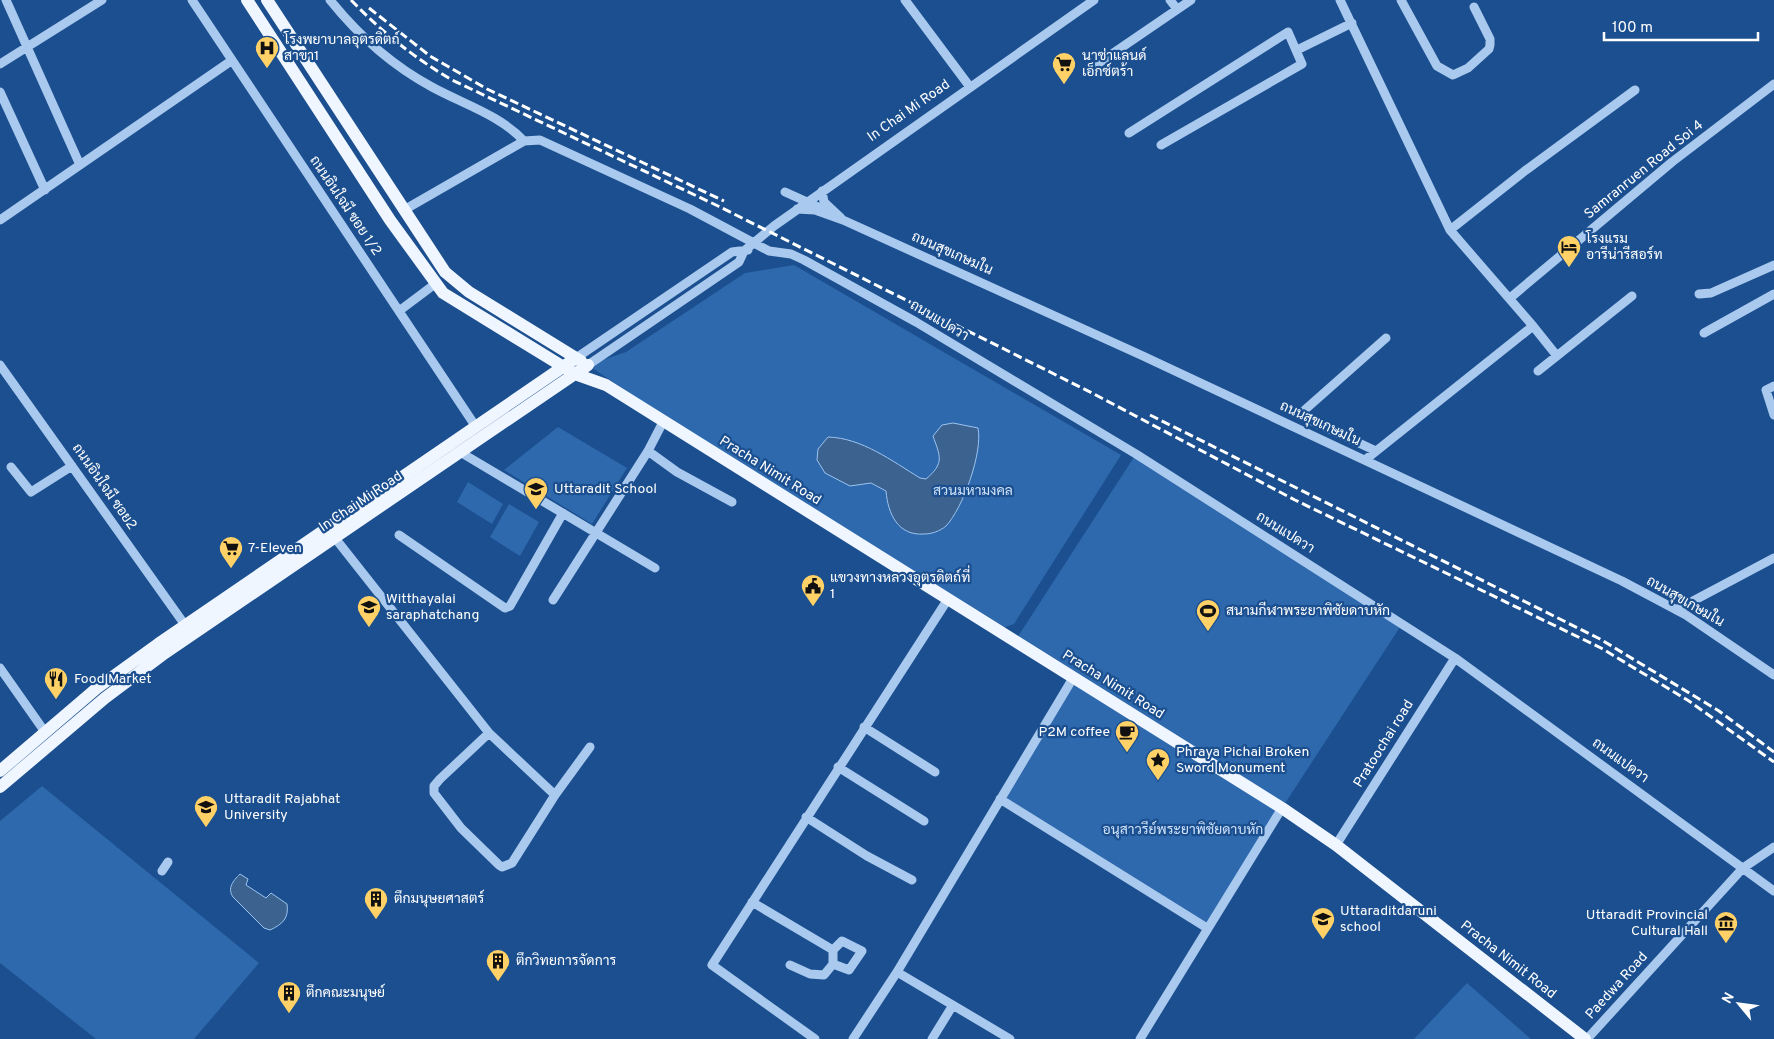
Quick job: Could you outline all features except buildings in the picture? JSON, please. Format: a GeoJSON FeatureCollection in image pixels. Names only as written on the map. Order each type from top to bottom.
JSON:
{"type":"FeatureCollection","features":[{"type":"Feature","properties":{"kind":"main road","name":"Pracha Nimit Road"},"geometry":{"type":"LineString","coordinates":[[247,0],[434,284],[451,299],[576,374],[606,385],[1282,808],[1336,845],[1586,1039]]}},
{"type":"Feature","properties":{"kind":"main road","name":"Pracha Nimit Road"},"geometry":{"type":"LineString","coordinates":[[267,0],[452,280],[588,365],[606,385]]}},
{"type":"Feature","properties":{"kind":"main road","name":"In Chai Mi Road"},"geometry":{"type":"LineString","coordinates":[[457,447],[476,427],[576,358]]}},
{"type":"Feature","properties":{"kind":"main road","name":"In Chai Mi Road"},"geometry":{"type":"LineString","coordinates":[[0,771],[97,688],[189,630],[457,447],[588,365]]}},
{"type":"Feature","properties":{"kind":"main road","name":"In Chai Mi Road"},"geometry":{"type":"LineString","coordinates":[[0,787],[189,630]]}},
{"type":"Feature","properties":{"kind":"street"},"geometry":{"type":"LineString","coordinates":[[6,0],[80,165]]}},
{"type":"Feature","properties":{"kind":"street"},"geometry":{"type":"LineString","coordinates":[[0,64],[102,0]]}},
{"type":"Feature","properties":{"kind":"street","name":"ถนนอินใจมี ซอย 1/2"},"geometry":{"type":"LineString","coordinates":[[192,0],[231,62],[476,427]]}},
{"type":"Feature","properties":{"kind":"street"},"geometry":{"type":"LineString","coordinates":[[330,0],[350,24],[380,54],[430,86],[511,127],[524,141],[404,210]]}},
{"type":"Feature","properties":{"kind":"street"},"geometry":{"type":"LineString","coordinates":[[905,0],[970,87]]}},
{"type":"Feature","properties":{"kind":"street","name":"In Chai Mi Road"},"geometry":{"type":"LineString","coordinates":[[588,365],[739,262],[744,251],[754,242],[822,190],[1094,0]]}},
{"type":"Feature","properties":{"kind":"street"},"geometry":{"type":"LineString","coordinates":[[1170,0],[1178,10]]}},
{"type":"Feature","properties":{"kind":"street"},"geometry":{"type":"LineString","coordinates":[[1090,69],[1192,0]]}},
{"type":"Feature","properties":{"kind":"street"},"geometry":{"type":"LineString","coordinates":[[1340,0],[1450,230],[1510,298],[1557,356]]}},
{"type":"Feature","properties":{"kind":"street"},"geometry":{"type":"LineString","coordinates":[[1401,0],[1437,66],[1453,75],[1468,68],[1489,49],[1490,39],[1474,8]]}},
{"type":"Feature","properties":{"kind":"street"},"geometry":{"type":"LineString","coordinates":[[1296,50],[1352,23]]}},
{"type":"Feature","properties":{"kind":"street"},"geometry":{"type":"LineString","coordinates":[[1129,133],[1288,32],[1302,64],[1160,145]]}},
{"type":"Feature","properties":{"kind":"street"},"geometry":{"type":"LineString","coordinates":[[0,220],[231,62]]}},
{"type":"Feature","properties":{"kind":"street","name":"Samranruen Road Soi 4"},"geometry":{"type":"LineString","coordinates":[[1510,298],[1672,162],[1774,84]]}},
{"type":"Feature","properties":{"kind":"street"},"geometry":{"type":"LineString","coordinates":[[1450,230],[1526,170],[1635,90]]}},
{"type":"Feature","properties":{"kind":"street"},"geometry":{"type":"LineString","coordinates":[[0,92],[45,190]]}},
{"type":"Feature","properties":{"kind":"street","name":"ถนนแปดวา"},"geometry":{"type":"LineString","coordinates":[[524,141],[540,140],[569,152],[690,209],[773,251],[804,260],[950,343],[1136,454],[1455,658],[1774,891]]}},
{"type":"Feature","properties":{"kind":"street","name":"ถนนสุขเกษมใน"},"geometry":{"type":"LineString","coordinates":[[822,190],[824,202],[843,220]]}},
{"type":"Feature","properties":{"kind":"street","name":"ถนนสุขเกษมใน"},"geometry":{"type":"LineString","coordinates":[[785,192],[1143,356],[1622,581],[1676,610],[1774,675]]}},
{"type":"Feature","properties":{"kind":"street","name":"ถนนสุขเกษมใน"},"geometry":{"type":"LineString","coordinates":[[798,209],[815,210],[843,220]]}},
{"type":"Feature","properties":{"kind":"street"},"geometry":{"type":"LineString","coordinates":[[744,251],[773,251],[768,240],[768,231]]}},
{"type":"Feature","properties":{"kind":"street","name":"In Chai Mi Road"},"geometry":{"type":"LineString","coordinates":[[576,358],[732,252],[744,251]]}},
{"type":"Feature","properties":{"kind":"street"},"geometry":{"type":"LineString","coordinates":[[1699,294],[1711,293],[1774,265]]}},
{"type":"Feature","properties":{"kind":"street"},"geometry":{"type":"LineString","coordinates":[[399,311],[434,284]]}},
{"type":"Feature","properties":{"kind":"street"},"geometry":{"type":"LineString","coordinates":[[1704,333],[1774,294]]}},
{"type":"Feature","properties":{"kind":"street"},"geometry":{"type":"LineString","coordinates":[[1538,371],[1632,296]]}},
{"type":"Feature","properties":{"kind":"street"},"geometry":{"type":"LineString","coordinates":[[1365,460],[1532,326]]}},
{"type":"Feature","properties":{"kind":"street"},"geometry":{"type":"LineString","coordinates":[[1376,451],[1299,415],[1386,338]]}},
{"type":"Feature","properties":{"kind":"street","name":"ถนนอินใจมี ซอย2"},"geometry":{"type":"LineString","coordinates":[[0,365],[189,630]]}},
{"type":"Feature","properties":{"kind":"street"},"geometry":{"type":"LineString","coordinates":[[1774,386],[1766,390],[1766,394],[1774,415]]}},
{"type":"Feature","properties":{"kind":"street"},"geometry":{"type":"LineString","coordinates":[[553,600],[648,451],[663,422]]}},
{"type":"Feature","properties":{"kind":"street"},"geometry":{"type":"LineString","coordinates":[[457,447],[655,568]]}},
{"type":"Feature","properties":{"kind":"street"},"geometry":{"type":"LineString","coordinates":[[648,451],[677,472],[732,502]]}},
{"type":"Feature","properties":{"kind":"street"},"geometry":{"type":"LineString","coordinates":[[11,468],[31,492],[72,466]]}},
{"type":"Feature","properties":{"kind":"street"},"geometry":{"type":"LineString","coordinates":[[399,535],[506,608],[510,606],[522,587],[563,513]]}},
{"type":"Feature","properties":{"kind":"street"},"geometry":{"type":"LineString","coordinates":[[331,533],[490,733],[555,795]]}},
{"type":"Feature","properties":{"kind":"street"},"geometry":{"type":"LineString","coordinates":[[1676,610],[1774,558]]}},
{"type":"Feature","properties":{"kind":"street"},"geometry":{"type":"LineString","coordinates":[[815,1039],[712,965],[948,599]]}},
{"type":"Feature","properties":{"kind":"street","name":"Pratoochai road"},"geometry":{"type":"LineString","coordinates":[[1336,845],[1455,658]]}},
{"type":"Feature","properties":{"kind":"street"},"geometry":{"type":"LineString","coordinates":[[0,668],[45,732]]}},
{"type":"Feature","properties":{"kind":"street"},"geometry":{"type":"LineString","coordinates":[[853,1039],[897,972],[1073,678]]}},
{"type":"Feature","properties":{"kind":"street"},"geometry":{"type":"LineString","coordinates":[[864,727],[936,772]]}},
{"type":"Feature","properties":{"kind":"street"},"geometry":{"type":"LineString","coordinates":[[490,733],[440,779],[434,786],[434,793],[461,828],[502,868],[512,863],[555,795],[590,747]]}},
{"type":"Feature","properties":{"kind":"street"},"geometry":{"type":"LineString","coordinates":[[838,767],[924,821]]}},
{"type":"Feature","properties":{"kind":"street"},"geometry":{"type":"LineString","coordinates":[[1000,799],[1207,928]]}},
{"type":"Feature","properties":{"kind":"street"},"geometry":{"type":"LineString","coordinates":[[1140,1039],[1282,808]]}},
{"type":"Feature","properties":{"kind":"street"},"geometry":{"type":"LineString","coordinates":[[806,817],[867,856],[912,880]]}},
{"type":"Feature","properties":{"kind":"street","name":"Paedwa Road"},"geometry":{"type":"LineString","coordinates":[[1586,1039],[1743,868],[1774,847]]}},
{"type":"Feature","properties":{"kind":"street"},"geometry":{"type":"LineString","coordinates":[[162,871],[168,862]]}},
{"type":"Feature","properties":{"kind":"street"},"geometry":{"type":"LineString","coordinates":[[752,902],[833,950]]}},
{"type":"Feature","properties":{"kind":"street"},"geometry":{"type":"LineString","coordinates":[[790,965],[817,976],[824,975],[833,964],[833,950],[842,941],[862,951],[849,970],[833,964]]}},
{"type":"Feature","properties":{"kind":"street"},"geometry":{"type":"LineString","coordinates":[[897,972],[1010,1039]]}},
{"type":"Feature","properties":{"kind":"street"},"geometry":{"type":"LineString","coordinates":[[932,1039],[953,1005]]}},
{"type":"Feature","properties":{"kind":"green space","name":"สวนมหามงคล"},"geometry":{"type":"Polygon","coordinates":[[[794,265],[1121,455],[1014,624],[997,630],[780,495],[588,365],[626,352],[745,273],[794,265]]]}},
{"type":"Feature","properties":{"kind":"green space"},"geometry":{"type":"Polygon","coordinates":[[[558,427],[627,468],[592,524],[504,470],[558,427]]]}},
{"type":"Feature","properties":{"kind":"green space","name":"สนามกีฬาพระยาพิชัยดาบหัก"},"geometry":{"type":"Polygon","coordinates":[[[1136,454],[1402,624],[1282,808],[1207,928],[1000,799],[1073,678],[1015,641],[1136,454]]]}},
{"type":"Feature","properties":{"kind":"green space"},"geometry":{"type":"Polygon","coordinates":[[[468,482],[503,504],[492,524],[457,502],[468,482]]]}},
{"type":"Feature","properties":{"kind":"green space"},"geometry":{"type":"Polygon","coordinates":[[[509,504],[539,522],[520,556],[490,537],[509,504]]]}},
{"type":"Feature","properties":{"kind":"green space"},"geometry":{"type":"Polygon","coordinates":[[[42,786],[259,963],[194,1039],[96,1039],[0,963],[0,821],[42,786]]]}},
{"type":"Feature","properties":{"kind":"green space"},"geometry":{"type":"Polygon","coordinates":[[[1467,983],[1531,1039],[1414,1039],[1467,983]]]}},
{"type":"Feature","properties":{"kind":"shaded area"},"geometry":{"type":"Polygon","coordinates":[[[953,423],[978,428],[978,451],[975,465],[959,506],[946,526],[933,533],[915,534],[907,531],[896,522],[892,515],[886,491],[871,483],[850,486],[825,473],[817,460],[818,449],[828,437],[841,438],[865,446],[920,478],[926,479],[936,468],[939,459],[938,449],[933,436],[942,425],[953,423]]]}},
{"type":"Feature","properties":{"kind":"shaded area"},"geometry":{"type":"Polygon","coordinates":[[[240,874],[248,879],[246,885],[266,898],[271,893],[287,904],[286,917],[282,923],[270,930],[264,928],[233,897],[231,888],[233,882],[240,874]]]}},
{"type":"Feature","properties":{"kind":"railway"},"geometry":{"type":"LineString","coordinates":[[351,0],[398,43],[452,80],[718,206],[1092,393],[1295,500],[1601,648],[1689,701],[1774,762]]}},
{"type":"Feature","properties":{"kind":"railway"},"geometry":{"type":"LineString","coordinates":[[369,8],[430,56],[487,89],[724,201]]}},
{"type":"Feature","properties":{"kind":"railway"},"geometry":{"type":"LineString","coordinates":[[1150,415],[1600,639],[1719,711],[1774,752]]}},
{"type":"Feature","properties":{"kind":"place","name":"โรงพยาบาลอุตรดิตถ์ สาขา1"},"geometry":{"type":"Point","coordinates":[267,69]}},
{"type":"Feature","properties":{"kind":"place","name":"นาซ่าแลนด์ เอ็กซ์ตร้า"},"geometry":{"type":"Point","coordinates":[1064,85]}},
{"type":"Feature","properties":{"kind":"place","name":"โรงแรม อารีน่ารีสอร์ท"},"geometry":{"type":"Point","coordinates":[1569,268]}},
{"type":"Feature","properties":{"kind":"place","name":"Uttaradit School"},"geometry":{"type":"Point","coordinates":[536,510]}},
{"type":"Feature","properties":{"kind":"place","name":"7-Eleven"},"geometry":{"type":"Point","coordinates":[231,569]}},
{"type":"Feature","properties":{"kind":"place","name":"แขวงทางหลวงอุตรดิตถ์ที่ 1"},"geometry":{"type":"Point","coordinates":[813,607]}},
{"type":"Feature","properties":{"kind":"place","name":"Witthayalai saraphatchang"},"geometry":{"type":"Point","coordinates":[369,628]}},
{"type":"Feature","properties":{"kind":"place","name":"สนามกีฬาพระยาพิชัยดาบหัก"},"geometry":{"type":"Point","coordinates":[1208,632]}},
{"type":"Feature","properties":{"kind":"place","name":"Food Market"},"geometry":{"type":"Point","coordinates":[56,700]}},
{"type":"Feature","properties":{"kind":"place","name":"P2M coffee"},"geometry":{"type":"Point","coordinates":[1127,753]}},
{"type":"Feature","properties":{"kind":"place","name":"Phraya Pichai Broken Sword Monument"},"geometry":{"type":"Point","coordinates":[1158,781]}},
{"type":"Feature","properties":{"kind":"place","name":"Uttaradit Rajabhat University"},"geometry":{"type":"Point","coordinates":[206,828]}},
{"type":"Feature","properties":{"kind":"place","name":"ตึกมนุษยศาสตร์"},"geometry":{"type":"Point","coordinates":[376,920]}},
{"type":"Feature","properties":{"kind":"place","name":"Uttaraditdaruni school"},"geometry":{"type":"Point","coordinates":[1323,940]}},
{"type":"Feature","properties":{"kind":"place","name":"Uttaradit Provincial Cultural Hall"},"geometry":{"type":"Point","coordinates":[1726,944]}},
{"type":"Feature","properties":{"kind":"place","name":"ตึกวิทยการจัดการ"},"geometry":{"type":"Point","coordinates":[498,982]}},
{"type":"Feature","properties":{"kind":"place","name":"ตึกคณะมนุษย์"},"geometry":{"type":"Point","coordinates":[289,1014]}},
{"type":"Feature","properties":{"kind":"park label","name":"อนุสาวรีย์พระยาพิชัยดาบหัก"},"geometry":{"type":"Point","coordinates":[1183,830]}}]}
